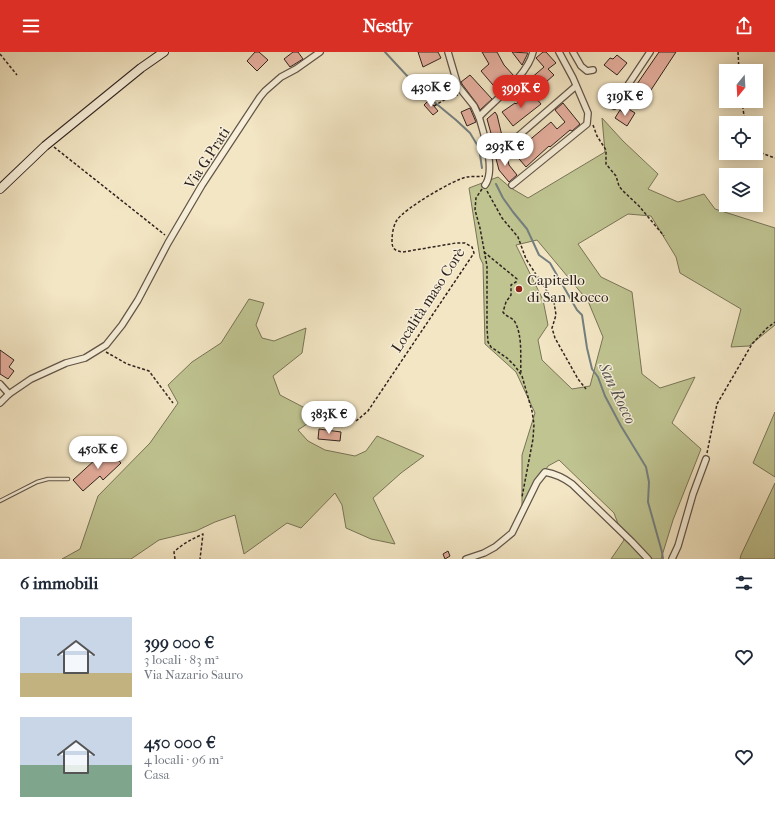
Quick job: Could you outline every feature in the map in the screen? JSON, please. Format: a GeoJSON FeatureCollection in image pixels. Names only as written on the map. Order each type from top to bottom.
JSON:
{"type":"FeatureCollection","features":[{"type":"Feature","properties":{"kind":"main road"},"geometry":{"type":"LineString","coordinates":[[0,189],[49,143],[141,68],[164,52]]}},
{"type":"Feature","properties":{"kind":"street","name":"Via G.Prati"},"geometry":{"type":"LineString","coordinates":[[0,403],[9,394],[31,379],[66,363],[85,358],[106,345],[138,300],[170,239],[202,185],[265,91],[281,77],[296,69],[320,52]]}},
{"type":"Feature","properties":{"kind":"street"},"geometry":{"type":"LineString","coordinates":[[448,52],[458,86],[474,106],[479,117],[490,164],[485,185]]}},
{"type":"Feature","properties":{"kind":"street"},"geometry":{"type":"LineString","coordinates":[[479,117],[521,74],[532,57],[533,52]]}},
{"type":"Feature","properties":{"kind":"street"},"geometry":{"type":"LineString","coordinates":[[512,185],[587,124],[588,113],[559,52]]}},
{"type":"Feature","properties":{"kind":"street"},"geometry":{"type":"LineString","coordinates":[[573,52],[581,66],[587,71],[593,70]]}},
{"type":"Feature","properties":{"kind":"street"},"geometry":{"type":"LineString","coordinates":[[614,106],[650,52]]}},
{"type":"Feature","properties":{"kind":"street"},"geometry":{"type":"LineString","coordinates":[[501,151],[576,86]]}},
{"type":"Feature","properties":{"kind":"street"},"geometry":{"type":"LineString","coordinates":[[0,384],[9,394]]}},
{"type":"Feature","properties":{"kind":"street"},"geometry":{"type":"LineString","coordinates":[[672,559],[678,546],[693,494],[706,459]]}},
{"type":"Feature","properties":{"kind":"street"},"geometry":{"type":"LineString","coordinates":[[466,559],[484,553],[495,547],[512,533],[537,482],[546,472],[564,478],[572,484],[648,559]]}},
{"type":"Feature","properties":{"kind":"lane"},"geometry":{"type":"LineString","coordinates":[[0,501],[37,482],[48,479],[68,479]]}},
{"type":"Feature","properties":{"kind":"path"},"geometry":{"type":"LineString","coordinates":[[738,52],[739,64]]}},
{"type":"Feature","properties":{"kind":"path"},"geometry":{"type":"LineString","coordinates":[[0,54],[17,75]]}},
{"type":"Feature","properties":{"kind":"path"},"geometry":{"type":"LineString","coordinates":[[434,106],[451,96],[463,94]]}},
{"type":"Feature","properties":{"kind":"path"},"geometry":{"type":"LineString","coordinates":[[588,113],[597,136],[606,150],[606,164],[616,176],[622,190],[639,206],[664,236]]}},
{"type":"Feature","properties":{"kind":"path"},"geometry":{"type":"LineString","coordinates":[[49,143],[170,239]]}},
{"type":"Feature","properties":{"kind":"path"},"geometry":{"type":"LineString","coordinates":[[763,154],[775,158]]}},
{"type":"Feature","properties":{"kind":"path","name":"Località maso Corè"},"geometry":{"type":"LineString","coordinates":[[356,421],[368,411],[474,253],[472,247],[465,243],[397,252],[393,248],[392,244],[394,227],[397,220],[404,213],[448,184],[468,177],[488,176]]}},
{"type":"Feature","properties":{"kind":"path"},"geometry":{"type":"LineString","coordinates":[[522,376],[507,358],[491,347],[488,342],[486,323],[487,266],[475,210],[476,198],[485,185],[502,218],[518,237],[526,258],[554,302],[556,315],[552,328],[555,338],[578,379],[586,389]]}},
{"type":"Feature","properties":{"kind":"path"},"geometry":{"type":"LineString","coordinates":[[484,252],[517,279],[516,282],[510,285],[511,295],[506,302],[504,312],[506,316],[514,321],[517,328],[520,343],[522,376],[532,411],[534,424],[533,439],[522,498]]}},
{"type":"Feature","properties":{"kind":"path"},"geometry":{"type":"LineString","coordinates":[[706,459],[717,404],[752,344],[766,328],[775,322]]}},
{"type":"Feature","properties":{"kind":"path"},"geometry":{"type":"LineString","coordinates":[[99,350],[109,353],[127,364],[149,371],[173,403]]}},
{"type":"Feature","properties":{"kind":"path"},"geometry":{"type":"LineString","coordinates":[[175,559],[174,552],[178,548],[189,540],[203,534],[200,559]]}},
{"type":"Feature","properties":{"kind":"green space"},"geometry":{"type":"Polygon","coordinates":[[[602,118],[623,141],[658,174],[648,189],[678,202],[704,194],[719,212],[724,212],[775,228],[775,325],[749,346],[731,347],[741,309],[680,273],[676,257],[651,216],[628,214],[578,244],[601,277],[632,292],[642,374],[660,388],[695,377],[672,423],[701,449],[673,520],[661,559],[611,559],[624,540],[614,513],[559,460],[548,466],[522,509],[522,455],[535,413],[516,372],[485,344],[483,264],[480,258],[469,188],[498,177],[511,188],[528,198],[605,152],[602,118]],[[537,240],[516,245],[543,300],[548,325],[538,340],[542,360],[572,389],[590,386],[603,337],[588,301],[537,240]]]}},
{"type":"Feature","properties":{"kind":"green space"},"geometry":{"type":"Polygon","coordinates":[[[249,299],[264,303],[256,325],[262,338],[274,341],[306,328],[302,353],[273,376],[280,395],[303,407],[324,415],[348,414],[348,422],[310,422],[298,430],[308,441],[325,450],[355,456],[366,451],[377,436],[424,456],[401,473],[373,498],[395,544],[371,539],[346,528],[342,505],[335,493],[301,528],[287,523],[244,554],[235,515],[196,531],[159,540],[131,559],[62,559],[80,549],[98,496],[150,443],[178,403],[168,385],[192,362],[221,343],[249,299]]]}},
{"type":"Feature","properties":{"kind":"green space"},"geometry":{"type":"Polygon","coordinates":[[[775,412],[775,477],[753,463],[775,412]]]}},
{"type":"Feature","properties":{"kind":"green space"},"geometry":{"type":"Polygon","coordinates":[[[775,483],[775,559],[740,559],[741,555],[775,483]]]}},
{"type":"Feature","properties":{"kind":"building"},"geometry":{"type":"Polygon","coordinates":[[[255,52],[259,52],[268,60],[257,71],[247,61],[255,52]]]}},
{"type":"Feature","properties":{"kind":"building"},"geometry":{"type":"Polygon","coordinates":[[[293,52],[298,52],[303,59],[290,67],[284,59],[293,52]]]}},
{"type":"Feature","properties":{"kind":"building"},"geometry":{"type":"Polygon","coordinates":[[[418,52],[438,52],[441,58],[423,67],[418,52]]]}},
{"type":"Feature","properties":{"kind":"building"},"geometry":{"type":"Polygon","coordinates":[[[482,52],[497,52],[504,65],[514,76],[499,92],[481,71],[489,64],[482,52]]]}},
{"type":"Feature","properties":{"kind":"building"},"geometry":{"type":"Polygon","coordinates":[[[512,52],[528,53],[522,65],[512,52]]]}},
{"type":"Feature","properties":{"kind":"building"},"geometry":{"type":"Polygon","coordinates":[[[543,52],[546,52],[556,63],[548,69],[554,75],[538,89],[530,79],[544,67],[536,58],[543,52]]]}},
{"type":"Feature","properties":{"kind":"building"},"geometry":{"type":"Polygon","coordinates":[[[659,52],[676,52],[649,93],[637,84],[659,52]]]}},
{"type":"Feature","properties":{"kind":"building"},"geometry":{"type":"Polygon","coordinates":[[[617,55],[627,63],[617,75],[604,65],[610,58],[613,59],[617,55]]]}},
{"type":"Feature","properties":{"kind":"building"},"geometry":{"type":"Polygon","coordinates":[[[470,75],[492,99],[480,110],[461,82],[470,75]]]}},
{"type":"Feature","properties":{"kind":"building"},"geometry":{"type":"Polygon","coordinates":[[[531,92],[541,104],[513,126],[502,112],[515,103],[516,104],[531,92]]]}},
{"type":"Feature","properties":{"kind":"building"},"geometry":{"type":"Polygon","coordinates":[[[429,100],[438,111],[433,115],[424,105],[429,100]]]}},
{"type":"Feature","properties":{"kind":"building"},"geometry":{"type":"Polygon","coordinates":[[[563,103],[580,124],[572,131],[570,130],[550,147],[549,146],[526,167],[514,153],[551,122],[557,129],[565,122],[555,110],[563,103]]]}},
{"type":"Feature","properties":{"kind":"building"},"geometry":{"type":"Polygon","coordinates":[[[470,108],[476,122],[467,126],[461,112],[470,108]]]}},
{"type":"Feature","properties":{"kind":"building"},"geometry":{"type":"Polygon","coordinates":[[[627,108],[635,113],[627,126],[615,118],[620,110],[624,113],[627,108]]]}},
{"type":"Feature","properties":{"kind":"building"},"geometry":{"type":"Polygon","coordinates":[[[495,112],[503,142],[494,144],[487,119],[495,112]]]}},
{"type":"Feature","properties":{"kind":"building"},"geometry":{"type":"Polygon","coordinates":[[[506,153],[509,165],[517,175],[509,182],[499,170],[495,155],[502,155],[506,153]]]}},
{"type":"Feature","properties":{"kind":"building"},"geometry":{"type":"Polygon","coordinates":[[[0,350],[14,360],[9,367],[14,371],[8,379],[0,374],[0,350]]]}},
{"type":"Feature","properties":{"kind":"building"},"geometry":{"type":"Polygon","coordinates":[[[319,429],[341,432],[340,441],[318,439],[319,429]]]}},
{"type":"Feature","properties":{"kind":"building"},"geometry":{"type":"Polygon","coordinates":[[[108,448],[121,463],[103,480],[100,476],[83,491],[73,480],[108,448]]]}},
{"type":"Feature","properties":{"kind":"building"},"geometry":{"type":"Polygon","coordinates":[[[448,551],[450,556],[445,559],[443,554],[448,551]]]}},
{"type":"Feature","properties":{"kind":"waterway","name":"San Rocco"},"geometry":{"type":"LineString","coordinates":[[385,52],[422,92],[470,133],[479,148],[482,168]]}},
{"type":"Feature","properties":{"kind":"waterway","name":"San Rocco"},"geometry":{"type":"LineString","coordinates":[[496,184],[503,198],[527,229],[539,255],[550,263],[577,310],[582,315],[592,369],[598,377],[605,396],[621,426],[646,467],[649,482],[648,502],[663,559]]}},
{"type":"Feature","properties":{"kind":"place","name":"Capitello di San Rocco"},"geometry":{"type":"Point","coordinates":[519,289]}}]}
